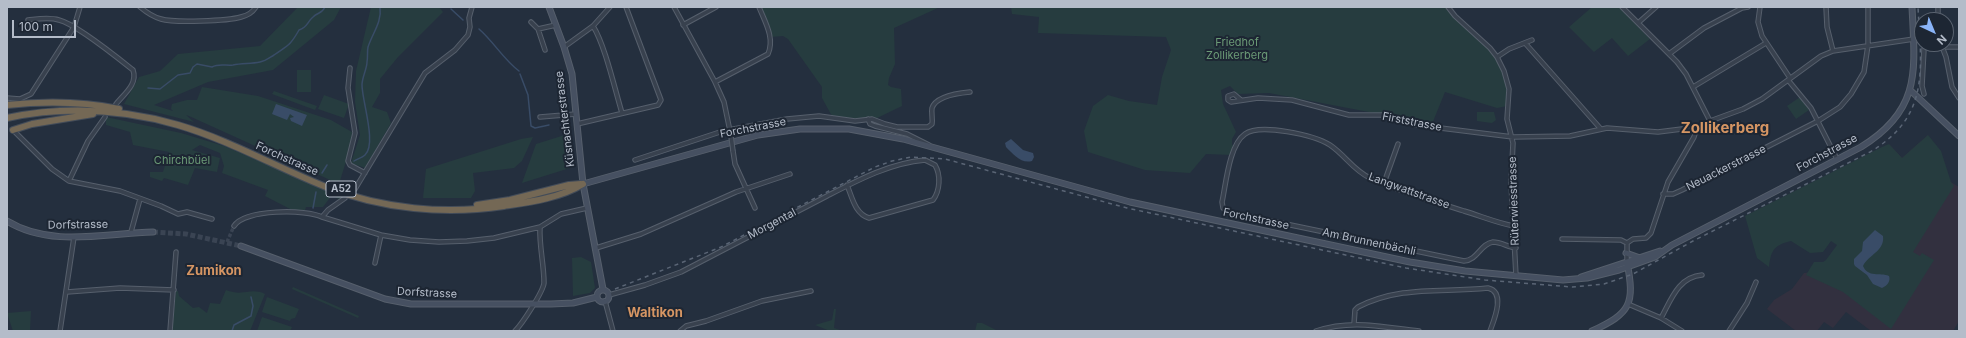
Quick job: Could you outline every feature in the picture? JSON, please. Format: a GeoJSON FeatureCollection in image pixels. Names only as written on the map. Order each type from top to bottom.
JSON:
{"type":"FeatureCollection","features":[{"type":"Feature","properties":{"kind":"highway"},"geometry":{"type":"LineString","coordinates":[[7,106],[40,103],[78,103],[122,112]]}},
{"type":"Feature","properties":{"kind":"highway","name":"Forchstrasse"},"geometry":{"type":"LineString","coordinates":[[7,115],[63,108],[122,112],[160,117],[196,128],[334,187],[392,202],[436,206],[481,204],[520,198],[568,184],[583,184]]}},
{"type":"Feature","properties":{"kind":"highway","name":"Forchstrasse"},"geometry":{"type":"LineString","coordinates":[[7,118],[63,111],[122,112]]}},
{"type":"Feature","properties":{"kind":"highway"},"geometry":{"type":"LineString","coordinates":[[10,131],[32,124],[84,115],[122,112]]}},
{"type":"Feature","properties":{"kind":"main road","name":"Küsnachterstrasse"},"geometry":{"type":"LineString","coordinates":[[549,7],[572,74],[583,184]]}},
{"type":"Feature","properties":{"kind":"main road","name":"Forchstrasse"},"geometry":{"type":"LineString","coordinates":[[1912,7],[1914,39]]}},
{"type":"Feature","properties":{"kind":"main road","name":"Forchstrasse"},"geometry":{"type":"LineString","coordinates":[[1627,265],[1661,251],[1838,159],[1886,130],[1900,114],[1910,90],[1914,67],[1914,52]]}},
{"type":"Feature","properties":{"kind":"main road"},"geometry":{"type":"LineString","coordinates":[[1910,90],[1959,136]]}},
{"type":"Feature","properties":{"kind":"main road","name":"Forchstrasse"},"geometry":{"type":"LineString","coordinates":[[583,184],[744,138],[788,130],[818,128],[863,131],[889,136],[932,146],[1137,203],[1410,262],[1465,271],[1563,280],[1627,265],[1655,256],[1661,251]]}},
{"type":"Feature","properties":{"kind":"main road"},"geometry":{"type":"LineString","coordinates":[[583,184],[603,289],[608,292],[610,296],[606,301],[599,300],[597,297],[598,293],[603,289]]}},
{"type":"Feature","properties":{"kind":"main road","name":"Dorfstrasse"},"geometry":{"type":"LineString","coordinates":[[7,221],[26,231],[58,237],[153,232]]}},
{"type":"Feature","properties":{"kind":"main road","name":"Dorfstrasse"},"geometry":{"type":"LineString","coordinates":[[241,246],[390,301],[411,304],[533,304],[573,303],[597,297]]}},
{"type":"Feature","properties":{"kind":"main road"},"geometry":{"type":"LineString","coordinates":[[1626,253],[1641,258]]}},
{"type":"Feature","properties":{"kind":"main road"},"geometry":{"type":"LineString","coordinates":[[1592,331],[1613,320],[1628,304],[1632,293],[1627,265]]}},
{"type":"Feature","properties":{"kind":"street"},"geometry":{"type":"LineString","coordinates":[[7,98],[20,99],[31,94],[74,27],[80,7]]}},
{"type":"Feature","properties":{"kind":"street"},"geometry":{"type":"LineString","coordinates":[[140,7],[160,19],[175,22],[240,18],[252,12],[256,7]]}},
{"type":"Feature","properties":{"kind":"street"},"geometry":{"type":"LineString","coordinates":[[355,189],[425,73],[455,50],[468,36],[470,27],[469,18],[472,7]]}},
{"type":"Feature","properties":{"kind":"street"},"geometry":{"type":"LineString","coordinates":[[577,124],[658,105],[660,100],[626,7]]}},
{"type":"Feature","properties":{"kind":"street"},"geometry":{"type":"LineString","coordinates":[[674,7],[716,82],[724,102],[735,164],[755,208]]}},
{"type":"Feature","properties":{"kind":"street"},"geometry":{"type":"LineString","coordinates":[[683,25],[716,7]]}},
{"type":"Feature","properties":{"kind":"street"},"geometry":{"type":"LineString","coordinates":[[716,82],[768,54],[772,46],[771,37],[759,7]]}},
{"type":"Feature","properties":{"kind":"street","name":"Rüterwiesstrasse"},"geometry":{"type":"LineString","coordinates":[[1448,7],[1455,16],[1490,48],[1497,57],[1504,71],[1509,89],[1507,119],[1512,137],[1511,183],[1516,248],[1516,276]]}},
{"type":"Feature","properties":{"kind":"street"},"geometry":{"type":"LineString","coordinates":[[1622,7],[1669,54],[1686,74],[1710,121]]}},
{"type":"Feature","properties":{"kind":"street"},"geometry":{"type":"LineString","coordinates":[[1638,22],[1656,7]]}},
{"type":"Feature","properties":{"kind":"street"},"geometry":{"type":"LineString","coordinates":[[1669,54],[1704,28],[1742,8],[1748,7]]}},
{"type":"Feature","properties":{"kind":"street"},"geometry":{"type":"LineString","coordinates":[[1760,7],[1758,22],[1760,32],[1789,79],[1808,103],[1838,159]]}},
{"type":"Feature","properties":{"kind":"street"},"geometry":{"type":"LineString","coordinates":[[1826,7],[1826,27],[1833,51]]}},
{"type":"Feature","properties":{"kind":"street","name":"Neuackerstrasse"},"geometry":{"type":"LineString","coordinates":[[1664,194],[1673,194],[1682,190],[1818,121],[1837,109],[1851,94],[1864,72],[1868,45],[1868,7]]}},
{"type":"Feature","properties":{"kind":"street"},"geometry":{"type":"LineString","coordinates":[[564,47],[592,26],[607,8]]}},
{"type":"Feature","properties":{"kind":"street"},"geometry":{"type":"LineString","coordinates":[[28,20],[44,18],[59,20],[74,27],[133,70],[134,82],[116,104]]}},
{"type":"Feature","properties":{"kind":"street"},"geometry":{"type":"LineString","coordinates":[[531,22],[538,30],[545,50]]}},
{"type":"Feature","properties":{"kind":"street"},"geometry":{"type":"LineString","coordinates":[[538,30],[556,25]]}},
{"type":"Feature","properties":{"kind":"street"},"geometry":{"type":"LineString","coordinates":[[592,26],[598,38],[622,113]]}},
{"type":"Feature","properties":{"kind":"street"},"geometry":{"type":"LineString","coordinates":[[1627,243],[1630,240],[1641,239],[1648,236],[1674,170],[1694,138],[1696,131],[1710,121],[1756,102],[1820,57],[1833,51],[1914,39]]}},
{"type":"Feature","properties":{"kind":"street"},"geometry":{"type":"LineString","coordinates":[[1497,57],[1509,49],[1532,40]]}},
{"type":"Feature","properties":{"kind":"street"},"geometry":{"type":"LineString","coordinates":[[1525,43],[1600,128]]}},
{"type":"Feature","properties":{"kind":"street"},"geometry":{"type":"LineString","coordinates":[[1693,86],[1766,43]]}},
{"type":"Feature","properties":{"kind":"street"},"geometry":{"type":"LineString","coordinates":[[1924,52],[1922,86],[1924,94]]}},
{"type":"Feature","properties":{"kind":"street"},"geometry":{"type":"LineString","coordinates":[[1944,52],[1952,87],[1959,98]]}},
{"type":"Feature","properties":{"kind":"street"},"geometry":{"type":"LineString","coordinates":[[350,68],[348,88],[355,133],[348,161],[350,165],[365,173]]}},
{"type":"Feature","properties":{"kind":"street"},"geometry":{"type":"LineString","coordinates":[[635,160],[730,130],[787,119],[818,116],[854,121],[875,119],[885,124],[897,127],[928,127],[932,124],[932,108],[934,104],[948,97],[970,92]]}},
{"type":"Feature","properties":{"kind":"street","name":"Firststrasse"},"geometry":{"type":"LineString","coordinates":[[1241,100],[1275,98],[1292,100],[1349,115],[1383,115],[1416,125],[1512,137],[1570,136],[1600,128],[1658,132],[1682,129],[1696,131]]}},
{"type":"Feature","properties":{"kind":"street"},"geometry":{"type":"LineString","coordinates":[[540,117],[576,114]]}},
{"type":"Feature","properties":{"kind":"street"},"geometry":{"type":"LineString","coordinates":[[69,181],[88,141],[105,117]]}},
{"type":"Feature","properties":{"kind":"street","name":"Forchstrasse"},"geometry":{"type":"LineString","coordinates":[[868,119],[870,124],[907,134],[932,146]]}},
{"type":"Feature","properties":{"kind":"street","name":"Langwattstrasse"},"geometry":{"type":"LineString","coordinates":[[1222,202],[1235,145],[1245,134],[1256,130],[1285,132],[1325,142],[1340,153],[1357,171],[1384,184],[1447,206],[1514,226]]}},
{"type":"Feature","properties":{"kind":"street"},"geometry":{"type":"LineString","coordinates":[[10,131],[52,169],[69,181],[120,191],[178,214],[187,212],[212,219]]}},
{"type":"Feature","properties":{"kind":"street"},"geometry":{"type":"LineString","coordinates":[[1384,184],[1398,144]]}},
{"type":"Feature","properties":{"kind":"street","name":"Morgental"},"geometry":{"type":"LineString","coordinates":[[610,296],[681,272],[847,185],[877,172],[916,161],[925,160],[935,165],[939,176],[937,193],[932,200],[869,218],[860,214],[847,185]]}},
{"type":"Feature","properties":{"kind":"street"},"geometry":{"type":"LineString","coordinates":[[596,248],[640,234],[745,188],[790,174]]}},
{"type":"Feature","properties":{"kind":"street"},"geometry":{"type":"LineString","coordinates":[[322,217],[328,210],[345,198]]}},
{"type":"Feature","properties":{"kind":"street"},"geometry":{"type":"LineString","coordinates":[[131,232],[140,199]]}},
{"type":"Feature","properties":{"kind":"street","name":"Am Brunnenbächli"},"geometry":{"type":"LineString","coordinates":[[1222,202],[1224,209],[1228,212],[1464,261],[1474,258],[1486,244],[1491,243],[1516,248]]}},
{"type":"Feature","properties":{"kind":"street"},"geometry":{"type":"LineString","coordinates":[[234,226],[241,219],[248,216],[280,211],[312,213],[381,235],[410,240],[439,242],[467,241],[494,238],[540,227],[561,214],[587,208]]}},
{"type":"Feature","properties":{"kind":"street"},"geometry":{"type":"LineString","coordinates":[[515,331],[526,318],[544,285],[539,244],[540,227]]}},
{"type":"Feature","properties":{"kind":"street"},"geometry":{"type":"LineString","coordinates":[[375,263],[381,235]]}},
{"type":"Feature","properties":{"kind":"street"},"geometry":{"type":"LineString","coordinates":[[60,331],[74,237]]}},
{"type":"Feature","properties":{"kind":"street"},"geometry":{"type":"LineString","coordinates":[[1562,239],[1621,240],[1627,243]]}},
{"type":"Feature","properties":{"kind":"street"},"geometry":{"type":"LineString","coordinates":[[1627,243],[1627,265]]}},
{"type":"Feature","properties":{"kind":"street"},"geometry":{"type":"LineString","coordinates":[[170,331],[176,252]]}},
{"type":"Feature","properties":{"kind":"street"},"geometry":{"type":"LineString","coordinates":[[1661,318],[1678,286],[1692,277],[1702,275]]}},
{"type":"Feature","properties":{"kind":"street"},"geometry":{"type":"LineString","coordinates":[[1729,331],[1747,303],[1756,282]]}},
{"type":"Feature","properties":{"kind":"street"},"geometry":{"type":"LineString","coordinates":[[67,292],[120,288],[174,290]]}},
{"type":"Feature","properties":{"kind":"street"},"geometry":{"type":"LineString","coordinates":[[1354,324],[1355,310],[1358,307],[1386,296],[1423,290],[1451,291],[1488,288],[1495,291],[1497,297],[1497,307],[1490,331]]}},
{"type":"Feature","properties":{"kind":"street"},"geometry":{"type":"LineString","coordinates":[[680,331],[686,326],[706,321],[762,301],[811,291]]}},
{"type":"Feature","properties":{"kind":"street"},"geometry":{"type":"LineString","coordinates":[[606,301],[613,331]]}},
{"type":"Feature","properties":{"kind":"street"},"geometry":{"type":"LineString","coordinates":[[1628,304],[1661,318],[1678,327],[1682,331]]}},
{"type":"Feature","properties":{"kind":"street"},"geometry":{"type":"LineString","coordinates":[[1316,331],[1342,324],[1419,331]]}},
{"type":"Feature","properties":{"kind":"street"},"geometry":{"type":"LineString","coordinates":[[1674,331],[1678,327]]}},
{"type":"Feature","properties":{"kind":"shaded area"},"geometry":{"type":"Polygon","coordinates":[[[1928,135],[1949,181],[1959,187],[1959,321],[1953,331],[1871,331],[1846,312],[1833,328],[1824,322],[1817,331],[1796,331],[1767,309],[1774,300],[1792,289],[1804,273],[1826,271],[1889,144],[1902,158],[1928,135]]]}},
{"type":"Feature","properties":{"kind":"green space"},"geometry":{"type":"Polygon","coordinates":[[[298,7],[341,7],[334,20],[273,70],[208,82],[154,105],[173,111],[171,109],[172,104],[187,100],[197,100],[202,87],[258,96],[331,120],[352,132],[353,139],[339,184],[189,116],[186,115],[194,122],[124,104],[139,77],[160,71],[178,54],[260,46],[298,7]]]}},
{"type":"Feature","properties":{"kind":"green space"},"geometry":{"type":"Polygon","coordinates":[[[371,7],[439,7],[443,12],[398,57],[380,79],[380,93],[372,107],[387,112],[391,123],[365,168],[351,163],[360,135],[355,102],[356,71],[371,7]]]}},
{"type":"Feature","properties":{"kind":"green space"},"geometry":{"type":"Polygon","coordinates":[[[759,7],[940,7],[894,28],[895,64],[889,78],[888,85],[901,89],[902,106],[875,119],[861,120],[833,118],[822,98],[822,87],[788,39],[783,36],[771,37],[759,7]]]}},
{"type":"Feature","properties":{"kind":"green space","name":"Friedhof Zollikerberg"},"geometry":{"type":"Polygon","coordinates":[[[1011,7],[1448,7],[1497,57],[1509,89],[1507,106],[1497,108],[1445,92],[1432,124],[1269,93],[1238,94],[1230,86],[1221,90],[1223,104],[1236,132],[1232,139],[1232,145],[1235,145],[1232,155],[1206,154],[1190,173],[1145,170],[1088,152],[1084,131],[1093,106],[1108,95],[1129,101],[1157,105],[1162,77],[1171,50],[1166,37],[1038,33],[1039,17],[1012,14],[1011,7]]]}},
{"type":"Feature","properties":{"kind":"green space"},"geometry":{"type":"Polygon","coordinates":[[[1592,7],[1619,7],[1650,39],[1628,56],[1612,38],[1594,52],[1569,27],[1592,7]]]}},
{"type":"Feature","properties":{"kind":"green space"},"geometry":{"type":"Polygon","coordinates":[[[297,70],[311,70],[311,92],[297,92],[297,70]]]}},
{"type":"Feature","properties":{"kind":"green space"},"geometry":{"type":"Polygon","coordinates":[[[274,91],[317,106],[315,110],[272,94],[274,91]]]}},
{"type":"Feature","properties":{"kind":"green space"},"geometry":{"type":"Polygon","coordinates":[[[324,95],[349,104],[344,118],[318,109],[324,95]]]}},
{"type":"Feature","properties":{"kind":"green space"},"geometry":{"type":"Polygon","coordinates":[[[1800,97],[1809,110],[1796,119],[1787,106],[1800,97]]]}},
{"type":"Feature","properties":{"kind":"green space"},"geometry":{"type":"Polygon","coordinates":[[[1477,112],[1494,112],[1496,120],[1492,123],[1477,121],[1477,112]]]}},
{"type":"Feature","properties":{"kind":"green space","name":"Chirchbüel"},"geometry":{"type":"Polygon","coordinates":[[[106,117],[181,133],[224,146],[344,197],[340,200],[332,195],[323,207],[306,207],[305,210],[292,210],[265,196],[268,190],[222,173],[224,166],[220,153],[200,145],[192,150],[220,158],[217,172],[195,168],[188,185],[164,178],[162,181],[150,177],[150,172],[163,172],[169,152],[133,145],[130,132],[106,125],[106,117]]]}},
{"type":"Feature","properties":{"kind":"green space"},"geometry":{"type":"Polygon","coordinates":[[[568,134],[570,168],[522,183],[536,144],[568,134]]]}},
{"type":"Feature","properties":{"kind":"green space"},"geometry":{"type":"Polygon","coordinates":[[[1928,135],[1941,151],[1951,182],[1954,186],[1913,252],[1920,256],[1922,253],[1934,260],[1891,329],[1843,292],[1806,275],[1814,262],[1823,262],[1826,260],[1837,245],[1831,241],[1823,252],[1810,253],[1791,241],[1781,244],[1773,252],[1769,267],[1757,258],[1745,216],[1889,144],[1902,158],[1928,135]]]}},
{"type":"Feature","properties":{"kind":"green space"},"geometry":{"type":"Polygon","coordinates":[[[533,137],[522,161],[514,168],[473,173],[475,191],[471,198],[423,198],[426,169],[521,139],[533,137]]]}},
{"type":"Feature","properties":{"kind":"green space"},"geometry":{"type":"Polygon","coordinates":[[[581,257],[591,262],[595,288],[590,293],[573,296],[572,258],[581,257]]]}},
{"type":"Feature","properties":{"kind":"green space"},"geometry":{"type":"Polygon","coordinates":[[[293,287],[359,316],[358,318],[292,289],[293,287]]]}},
{"type":"Feature","properties":{"kind":"green space"},"geometry":{"type":"Polygon","coordinates":[[[226,290],[238,293],[255,291],[265,294],[250,331],[172,331],[176,291],[178,291],[179,296],[193,308],[199,307],[207,313],[210,303],[220,304],[226,290]]]}},
{"type":"Feature","properties":{"kind":"green space"},"geometry":{"type":"Polygon","coordinates":[[[267,297],[299,309],[295,318],[291,319],[290,321],[262,312],[267,297]]]}},
{"type":"Feature","properties":{"kind":"green space"},"geometry":{"type":"Polygon","coordinates":[[[834,309],[836,309],[834,328],[843,331],[830,331],[815,325],[832,320],[834,309]]]}},
{"type":"Feature","properties":{"kind":"green space"},"geometry":{"type":"Polygon","coordinates":[[[31,311],[30,331],[13,331],[7,313],[31,311]]]}},
{"type":"Feature","properties":{"kind":"green space"},"geometry":{"type":"Polygon","coordinates":[[[262,317],[292,327],[290,331],[257,331],[262,317]]]}},
{"type":"Feature","properties":{"kind":"green space"},"geometry":{"type":"Polygon","coordinates":[[[977,323],[982,323],[998,331],[975,331],[977,323]]]}},
{"type":"Feature","properties":{"kind":"water"},"geometry":{"type":"Polygon","coordinates":[[[276,104],[307,115],[302,126],[291,121],[290,118],[294,117],[290,114],[287,120],[272,114],[276,104]]]}},
{"type":"Feature","properties":{"kind":"water"},"geometry":{"type":"Polygon","coordinates":[[[1011,139],[1023,150],[1033,153],[1034,157],[1032,161],[1028,162],[1021,160],[1006,147],[1005,143],[1011,139]]]}},
{"type":"Feature","properties":{"kind":"water"},"geometry":{"type":"Polygon","coordinates":[[[1875,230],[1883,236],[1883,241],[1879,249],[1865,262],[1863,266],[1868,272],[1889,276],[1888,283],[1882,288],[1873,284],[1867,275],[1854,264],[1854,259],[1862,251],[1863,242],[1875,230]]]}},
{"type":"Feature","properties":{"kind":"waterway"},"geometry":{"type":"LineString","coordinates":[[148,88],[160,89],[178,75],[190,73],[193,67],[197,64],[212,67],[262,62],[288,45],[299,30],[306,26],[315,15],[323,11],[325,7]]}},
{"type":"Feature","properties":{"kind":"waterway"},"geometry":{"type":"LineString","coordinates":[[354,161],[365,155],[370,142],[362,82],[367,65],[368,47],[380,17],[380,7]]}},
{"type":"Feature","properties":{"kind":"waterway"},"geometry":{"type":"LineString","coordinates":[[451,9],[463,20]]}},
{"type":"Feature","properties":{"kind":"waterway"},"geometry":{"type":"LineString","coordinates":[[479,29],[519,71]]}},
{"type":"Feature","properties":{"kind":"waterway"},"geometry":{"type":"LineString","coordinates":[[520,74],[528,95],[531,126],[535,128],[549,125]]}},
{"type":"Feature","properties":{"kind":"waterway"},"geometry":{"type":"LineString","coordinates":[[322,173],[327,165]]}},
{"type":"Feature","properties":{"kind":"waterway"},"geometry":{"type":"LineString","coordinates":[[313,208],[316,192]]}},
{"type":"Feature","properties":{"kind":"waterway"},"geometry":{"type":"LineString","coordinates":[[232,331],[234,325],[251,316],[253,306],[251,297]]}},
{"type":"Feature","properties":{"kind":"tunnel"},"geometry":{"type":"LineString","coordinates":[[227,242],[234,226]]}},
{"type":"Feature","properties":{"kind":"tunnel"},"geometry":{"type":"LineString","coordinates":[[153,232],[186,234],[241,246]]}},
{"type":"Feature","properties":{"kind":"railway"},"geometry":{"type":"LineString","coordinates":[[615,289],[721,247],[875,167],[892,161],[911,157],[945,159],[1127,208],[1406,268],[1485,280],[1572,287],[1604,284],[1633,274],[1693,241],[1870,152],[1890,138],[1904,123],[1913,106],[1918,89],[1920,70],[1918,7]]}},
{"type":"Feature","properties":{"kind":"district","name":"Zollikerberg"},"geometry":{"type":"Point","coordinates":[1725,128]}},
{"type":"Feature","properties":{"kind":"district","name":"Zumikon"},"geometry":{"type":"Point","coordinates":[214,271]}},
{"type":"Feature","properties":{"kind":"district","name":"Waltikon"},"geometry":{"type":"Point","coordinates":[655,313]}}]}
